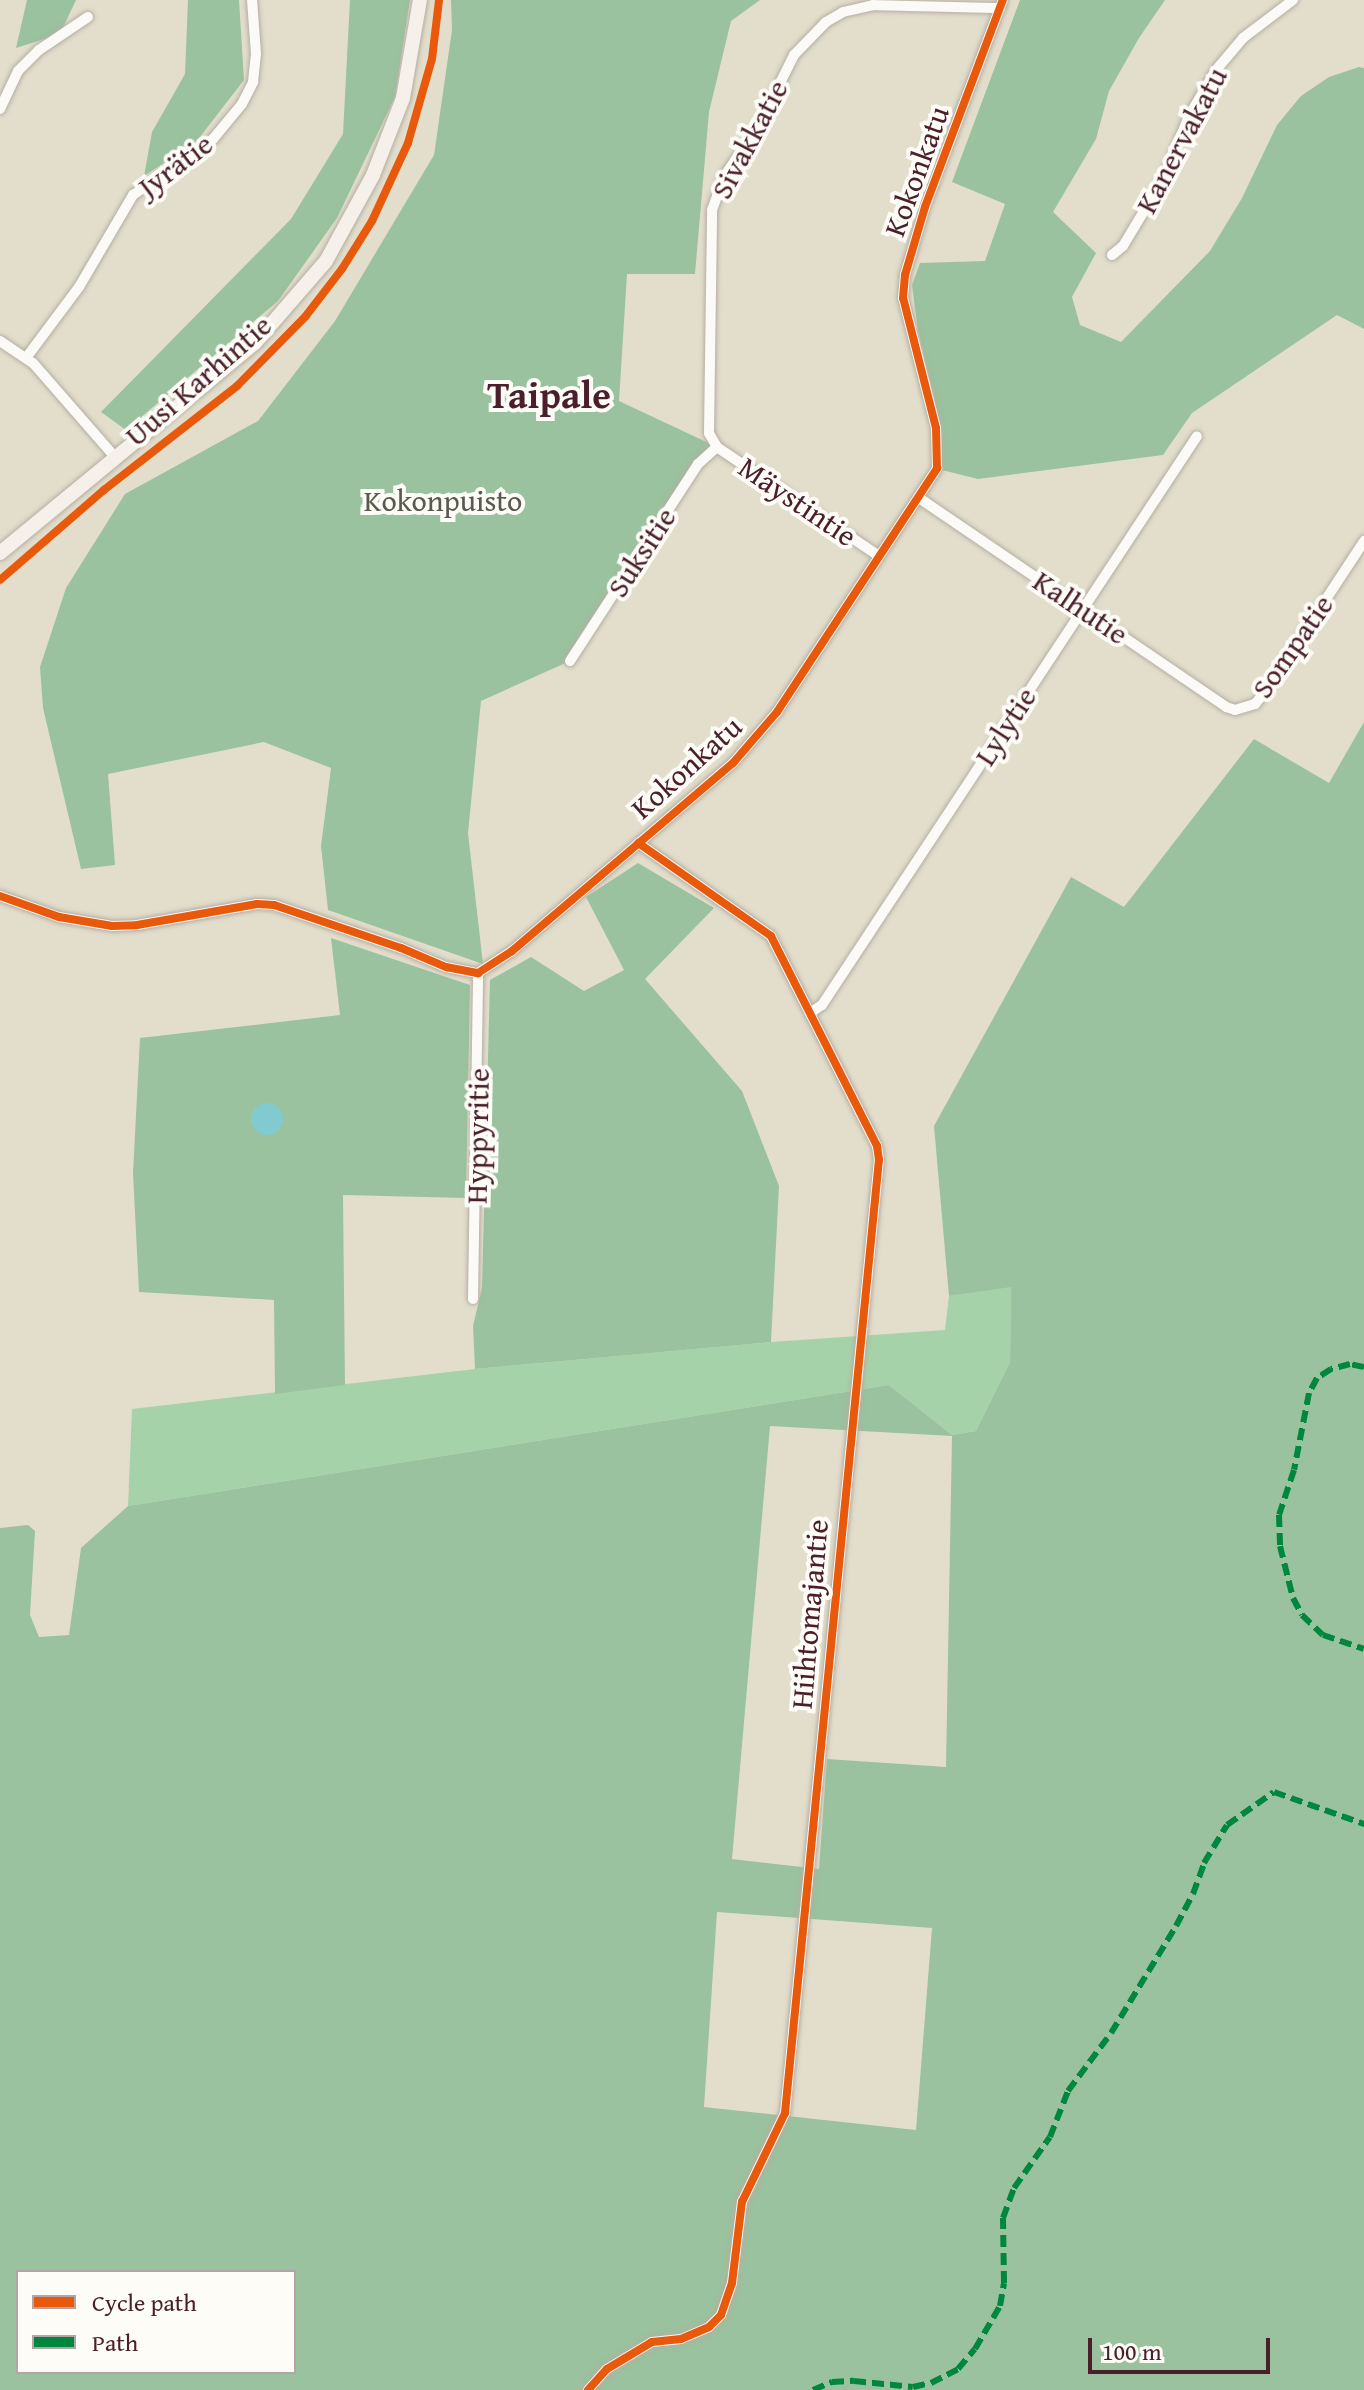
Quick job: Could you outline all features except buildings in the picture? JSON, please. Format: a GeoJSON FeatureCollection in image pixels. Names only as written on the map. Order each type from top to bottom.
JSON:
{"type":"FeatureCollection","features":[{"type":"Feature","properties":{"kind":"street","name":"Jyrätie"},"geometry":{"type":"LineString","coordinates":[[26,358],[79,287],[133,195],[213,139],[242,104],[253,82],[256,54],[252,0]]}},
{"type":"Feature","properties":{"kind":"street","name":"Uusi Karhintie"},"geometry":{"type":"LineString","coordinates":[[0,553],[255,343],[326,261],[373,175],[398,113],[413,51],[420,0]]}},
{"type":"Feature","properties":{"kind":"street","name":"Kanervakatu"},"geometry":{"type":"LineString","coordinates":[[1112,255],[1123,246],[1165,176],[1189,116],[1216,70],[1243,38],[1293,0]]}},
{"type":"Feature","properties":{"kind":"street","name":"Sivakkatie"},"geometry":{"type":"LineString","coordinates":[[717,447],[708,423],[712,210],[725,175],[757,129],[794,55],[826,22],[858,8],[1001,4]]}},
{"type":"Feature","properties":{"kind":"street","name":"Kokonkatu"},"geometry":{"type":"LineString","coordinates":[[478,973],[512,951],[754,742],[937,468],[936,428],[903,298],[905,275],[925,207],[1001,4]]}},
{"type":"Feature","properties":{"kind":"street"},"geometry":{"type":"LineString","coordinates":[[0,109],[18,71],[39,50],[88,17]]}},
{"type":"Feature","properties":{"kind":"street"},"geometry":{"type":"LineString","coordinates":[[0,341],[26,358],[68,400],[115,457]]}},
{"type":"Feature","properties":{"kind":"street","name":"Lylytie"},"geometry":{"type":"LineString","coordinates":[[810,1013],[822,1005],[1197,436]]}},
{"type":"Feature","properties":{"kind":"street","name":"Mäystintie"},"geometry":{"type":"LineString","coordinates":[[717,447],[879,556]]}},
{"type":"Feature","properties":{"kind":"street","name":"Suksitie"},"geometry":{"type":"LineString","coordinates":[[570,661],[698,464],[717,447]]}},
{"type":"Feature","properties":{"kind":"street","name":"Kalhutie"},"geometry":{"type":"LineString","coordinates":[[919,498],[1083,606],[1226,707],[1245,709]]}},
{"type":"Feature","properties":{"kind":"street","name":"Sompatie"},"geometry":{"type":"LineString","coordinates":[[1245,709],[1255,704],[1265,692],[1364,541]]}},
{"type":"Feature","properties":{"kind":"street","name":"Hiihtomajantie"},"geometry":{"type":"LineString","coordinates":[[588,2390],[607,2369],[652,2342],[681,2339],[709,2327],[721,2315],[732,2283],[742,2202],[785,2113],[879,1160],[877,1146],[771,936],[638,843]]}},
{"type":"Feature","properties":{"kind":"street"},"geometry":{"type":"LineString","coordinates":[[0,896],[59,917],[112,926],[137,925],[257,904],[274,905],[293,909],[461,972],[478,973]]}},
{"type":"Feature","properties":{"kind":"street","name":"Hyppyritie"},"geometry":{"type":"LineString","coordinates":[[473,1299],[478,973]]}},
{"type":"Feature","properties":{"kind":"green space"},"geometry":{"type":"Polygon","coordinates":[[[27,0],[76,0],[60,34],[16,48],[27,0]]]}},
{"type":"Feature","properties":{"kind":"green space"},"geometry":{"type":"Polygon","coordinates":[[[188,0],[239,0],[244,80],[196,142],[144,176],[152,132],[185,74],[188,0]]]}},
{"type":"Feature","properties":{"kind":"green space"},"geometry":{"type":"Polygon","coordinates":[[[350,0],[410,0],[395,97],[337,218],[278,301],[126,430],[101,412],[291,219],[343,134],[350,0]]]}},
{"type":"Feature","properties":{"kind":"green space","name":"Kokonpuisto"},"geometry":{"type":"Polygon","coordinates":[[[451,0],[760,0],[731,21],[709,112],[695,274],[627,274],[619,401],[717,447],[698,464],[570,661],[481,701],[468,833],[483,964],[328,910],[321,846],[331,768],[264,742],[108,774],[115,865],[81,869],[43,708],[40,667],[66,588],[125,494],[258,421],[335,321],[434,155],[452,30],[451,0]]]}},
{"type":"Feature","properties":{"kind":"green space"},"geometry":{"type":"Polygon","coordinates":[[[1020,0],[1165,0],[1109,91],[1096,139],[1053,212],[1096,253],[1072,297],[1080,325],[1121,342],[1210,251],[1242,198],[1277,125],[1301,96],[1329,77],[1359,67],[1364,68],[1364,329],[1337,315],[1192,413],[1163,455],[978,479],[942,470],[942,431],[918,331],[912,285],[920,263],[985,261],[1005,204],[952,182],[1020,0]]]}},
{"type":"Feature","properties":{"kind":"green space"},"geometry":{"type":"Polygon","coordinates":[[[1364,722],[1364,2390],[0,2390],[0,1528],[28,1525],[35,1531],[30,1615],[39,1637],[69,1635],[81,1548],[128,1506],[889,1385],[952,1435],[976,1431],[1010,1362],[1011,1287],[949,1296],[934,1126],[1071,877],[1124,907],[1254,739],[1329,783],[1364,722]],[[770,1426],[732,1859],[819,1869],[827,1759],[946,1767],[952,1436],[770,1426]],[[717,1912],[704,2107],[916,2130],[932,1928],[717,1912]]]}},
{"type":"Feature","properties":{"kind":"green space"},"geometry":{"type":"Polygon","coordinates":[[[638,863],[714,908],[645,979],[742,1091],[779,1186],[771,1342],[475,1369],[473,1326],[482,1288],[490,980],[531,957],[584,991],[624,970],[586,897],[638,863]]]}},
{"type":"Feature","properties":{"kind":"green space"},"geometry":{"type":"Polygon","coordinates":[[[331,938],[470,985],[466,1198],[343,1195],[345,1385],[275,1394],[274,1300],[139,1292],[133,1173],[140,1038],[340,1015],[331,938]]]}},
{"type":"Feature","properties":{"kind":"green space"},"geometry":{"type":"Polygon","coordinates":[[[1011,1286],[1010,1362],[976,1431],[952,1435],[889,1385],[128,1506],[132,1409],[475,1369],[771,1342],[945,1330],[949,1296],[1011,1286]]]}},
{"type":"Feature","properties":{"kind":"water"},"geometry":{"type":"Polygon","coordinates":[[[267,1103],[279,1107],[283,1119],[279,1131],[267,1135],[255,1131],[251,1119],[255,1107],[267,1103]]]}},
{"type":"Feature","properties":{"kind":"marked path"},"geometry":{"type":"LineString","coordinates":[[1364,1367],[1350,1364],[1331,1369],[1317,1378],[1309,1393],[1294,1470],[1279,1515],[1280,1546],[1293,1598],[1302,1615],[1323,1635],[1364,1649]]}},
{"type":"Feature","properties":{"kind":"marked path"},"geometry":{"type":"LineString","coordinates":[[813,2390],[832,2382],[913,2387],[931,2383],[958,2369],[975,2349],[1000,2306],[1004,2283],[1003,2218],[1014,2188],[1050,2137],[1068,2091],[1111,2033],[1176,1926],[1193,1894],[1204,1863],[1227,1825],[1274,1792],[1364,1824]]}},
{"type":"Feature","properties":{"kind":"cycle path"},"geometry":{"type":"LineString","coordinates":[[0,580],[104,490],[237,386],[305,317],[342,269],[372,221],[408,143],[432,59],[439,0]]}},
{"type":"Feature","properties":{"kind":"cycle path"},"geometry":{"type":"LineString","coordinates":[[0,896],[59,917],[112,926],[137,925],[257,904],[274,905],[401,948],[446,967],[478,973],[512,951],[733,763],[777,712],[937,468],[936,428],[903,298],[905,275],[925,207],[1003,0]]}},
{"type":"Feature","properties":{"kind":"cycle path"},"geometry":{"type":"LineString","coordinates":[[588,2390],[607,2369],[652,2342],[681,2339],[709,2327],[721,2315],[732,2283],[742,2202],[785,2113],[879,1160],[877,1146],[771,936],[638,843]]}},
{"type":"Feature","properties":{"kind":"district","name":"Taipale"},"geometry":{"type":"Point","coordinates":[549,395]}}]}
